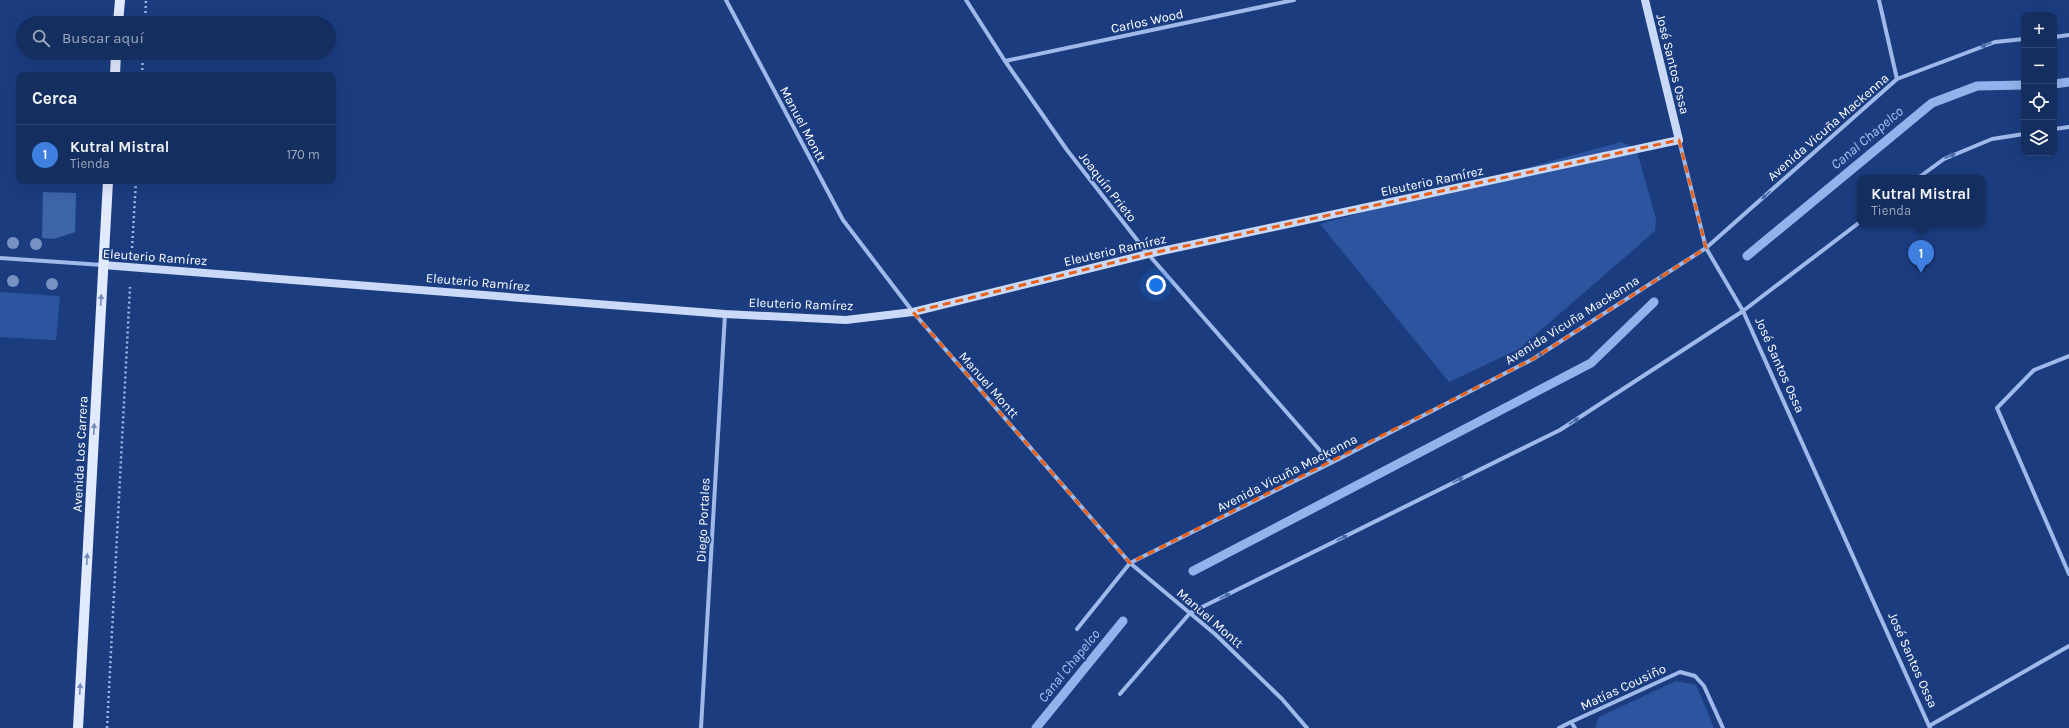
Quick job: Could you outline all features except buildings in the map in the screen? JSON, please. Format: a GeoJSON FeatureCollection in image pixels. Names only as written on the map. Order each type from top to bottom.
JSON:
{"type":"FeatureCollection","features":[{"type":"Feature","properties":{"kind":"main road"},"geometry":{"type":"LineString","coordinates":[[119,16],[120,0]]}},
{"type":"Feature","properties":{"kind":"main road"},"geometry":{"type":"LineString","coordinates":[[115,72],[116,60]]}},
{"type":"Feature","properties":{"kind":"main road","name":"Avenida Los Carrera"},"geometry":{"type":"LineString","coordinates":[[78,728],[108,184]]}},
{"type":"Feature","properties":{"kind":"street","name":"Manuel Montt"},"geometry":{"type":"LineString","coordinates":[[726,0],[843,220],[913,312],[1130,563],[1215,634],[1282,699],[1307,728]]}},
{"type":"Feature","properties":{"kind":"street","name":"Joaquín Prieto"},"geometry":{"type":"LineString","coordinates":[[966,0],[1004,61],[1067,150],[1148,254],[1331,463]]}},
{"type":"Feature","properties":{"kind":"street","name":"Carlos Wood"},"geometry":{"type":"LineString","coordinates":[[1004,61],[1294,0]]}},
{"type":"Feature","properties":{"kind":"street","name":"José Santos Ossa"},"geometry":{"type":"LineString","coordinates":[[1645,0],[1706,248],[1743,311],[1930,727]]}},
{"type":"Feature","properties":{"kind":"street"},"geometry":{"type":"LineString","coordinates":[[1879,0],[1897,79]]}},
{"type":"Feature","properties":{"kind":"street"},"geometry":{"type":"LineString","coordinates":[[2057,37],[2069,35]]}},
{"type":"Feature","properties":{"kind":"street","name":"Avenida Vicuña Mackenna"},"geometry":{"type":"LineString","coordinates":[[1077,629],[1130,563],[1331,463],[1533,359],[1706,248],[1897,79],[1995,42],[2021,39]]}},
{"type":"Feature","properties":{"kind":"street"},"geometry":{"type":"LineString","coordinates":[[2057,129],[2069,127]]}},
{"type":"Feature","properties":{"kind":"street"},"geometry":{"type":"LineString","coordinates":[[1922,175],[1944,159],[1992,139],[2021,134]]}},
{"type":"Feature","properties":{"kind":"street","name":"Eleuterio Ramírez"},"geometry":{"type":"LineString","coordinates":[[0,258],[725,314],[846,320],[913,312],[1148,254],[1679,140]]}},
{"type":"Feature","properties":{"kind":"street"},"geometry":{"type":"LineString","coordinates":[[1120,694],[1190,613],[1560,430],[1743,311],[1857,224]]}},
{"type":"Feature","properties":{"kind":"street","name":"Diego Portales"},"geometry":{"type":"LineString","coordinates":[[701,728],[725,314]]}},
{"type":"Feature","properties":{"kind":"street"},"geometry":{"type":"LineString","coordinates":[[2069,356],[2034,370],[1997,408],[2069,574]]}},
{"type":"Feature","properties":{"kind":"street"},"geometry":{"type":"LineString","coordinates":[[1930,727],[2069,646]]}},
{"type":"Feature","properties":{"kind":"street","name":"Matías Cousiño"},"geometry":{"type":"LineString","coordinates":[[1559,728],[1680,672],[1695,676],[1704,686],[1723,728]]}},
{"type":"Feature","properties":{"kind":"street","name":"Matías Cousiño"},"geometry":{"type":"LineString","coordinates":[[1572,722],[1574,728]]}},
{"type":"Feature","properties":{"kind":"path"},"geometry":{"type":"LineString","coordinates":[[145,16],[146,0]]}},
{"type":"Feature","properties":{"kind":"path"},"geometry":{"type":"LineString","coordinates":[[142,72],[143,60]]}},
{"type":"Feature","properties":{"kind":"path"},"geometry":{"type":"LineString","coordinates":[[107,728],[136,184]]}},
{"type":"Feature","properties":{"kind":"highlighted area"},"geometry":{"type":"Polygon","coordinates":[[[1679,140],[1706,248],[1533,359],[1130,563],[913,312],[1148,254],[1679,140]]]}},
{"type":"Feature","properties":{"kind":"shaded area"},"geometry":{"type":"Polygon","coordinates":[[[1621,142],[1636,148],[1656,219],[1655,231],[1519,349],[1449,382],[1320,224],[1621,142]]]}},
{"type":"Feature","properties":{"kind":"shaded area"},"geometry":{"type":"Polygon","coordinates":[[[0,292],[60,296],[56,340],[0,337],[0,292]]]}},
{"type":"Feature","properties":{"kind":"shaded area"},"geometry":{"type":"Polygon","coordinates":[[[1676,681],[1696,685],[1714,728],[1595,728],[1599,717],[1676,681]]]}},
{"type":"Feature","properties":{"kind":"waterway","name":"Canal Chapelco"},"geometry":{"type":"LineString","coordinates":[[2057,84],[2069,82]]}},
{"type":"Feature","properties":{"kind":"waterway","name":"Canal Chapelco"},"geometry":{"type":"LineString","coordinates":[[1747,256],[1932,103],[1977,86],[2021,85]]}},
{"type":"Feature","properties":{"kind":"waterway"},"geometry":{"type":"LineString","coordinates":[[1193,571],[1591,363],[1654,302]]}},
{"type":"Feature","properties":{"kind":"waterway","name":"Canal Chapelco"},"geometry":{"type":"LineString","coordinates":[[1036,728],[1123,621]]}},
{"type":"Feature","properties":{"kind":"place","name":"Kutral Mistral"},"geometry":{"type":"Point","coordinates":[1921,273]}}]}
